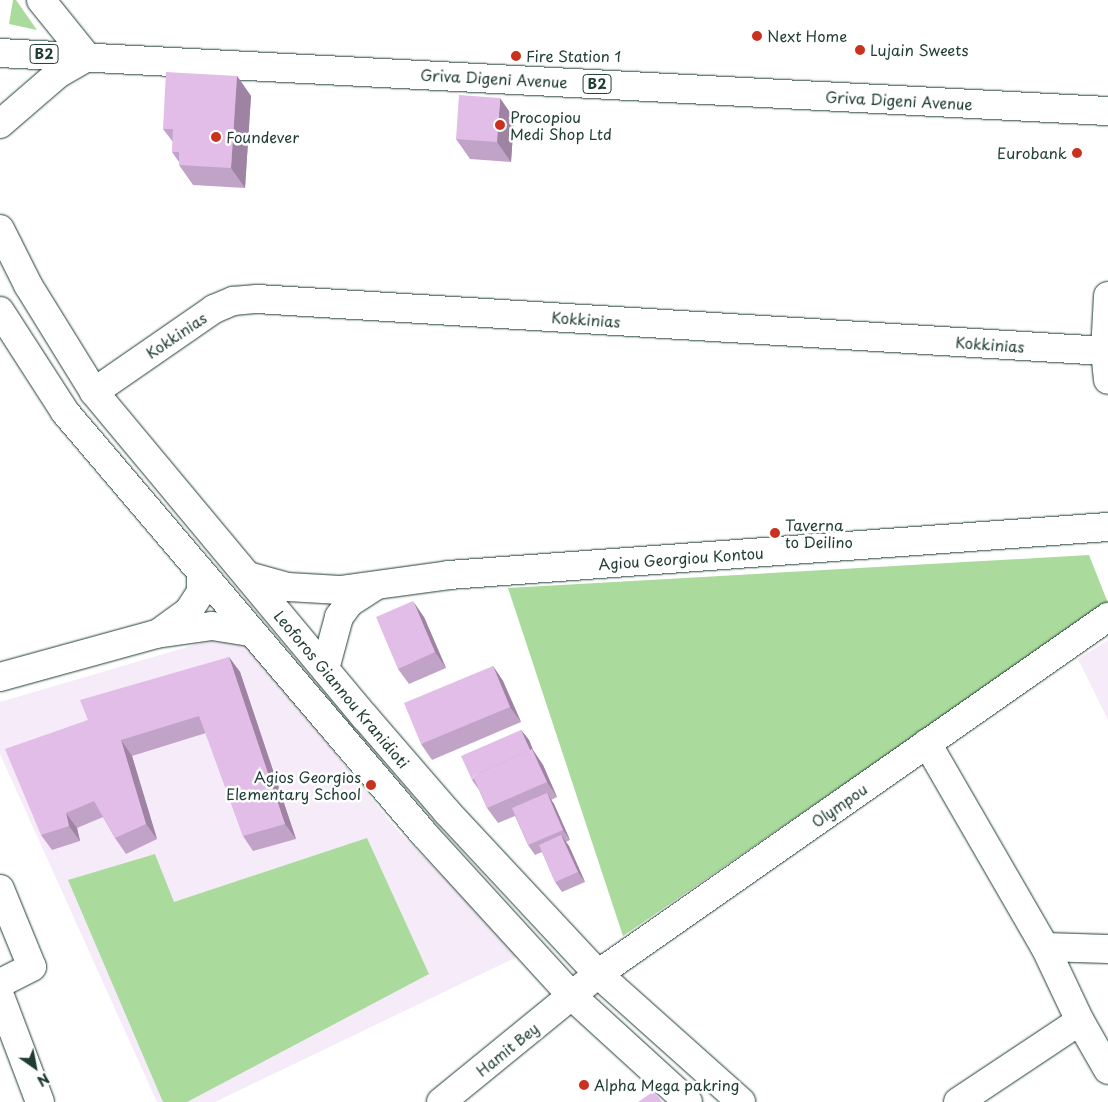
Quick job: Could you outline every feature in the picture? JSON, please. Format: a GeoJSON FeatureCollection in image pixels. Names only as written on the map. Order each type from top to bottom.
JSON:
{"type":"FeatureCollection","features":[{"type":"Feature","properties":{"kind":"main road"},"geometry":{"type":"LineString","coordinates":[[0,124],[58,74],[87,57],[41,0]]}},
{"type":"Feature","properties":{"kind":"main road","name":"Griva Digeni Avenue"},"geometry":{"type":"LineString","coordinates":[[0,53],[1108,111]]}},
{"type":"Feature","properties":{"kind":"main road","name":"Leoforos Giannou Kranidioti"},"geometry":{"type":"LineString","coordinates":[[0,229],[33,293],[94,392],[325,669],[447,812],[598,974],[741,1102]]}},
{"type":"Feature","properties":{"kind":"main road"},"geometry":{"type":"LineString","coordinates":[[1108,296],[1105,351],[1108,380]]}},
{"type":"Feature","properties":{"kind":"main road","name":"Kokkinias"},"geometry":{"type":"LineString","coordinates":[[94,392],[214,309],[233,301],[257,298],[1105,351]]}},
{"type":"Feature","properties":{"kind":"main road","name":"Leoforos Giannou Kranidioti"},"geometry":{"type":"LineString","coordinates":[[0,311],[65,412],[250,632],[424,834],[572,996],[688,1102]]}},
{"type":"Feature","properties":{"kind":"main road","name":"Agiou Georgiou Kontou"},"geometry":{"type":"LineString","coordinates":[[248,576],[288,587],[314,590],[375,586],[449,575],[1108,527]]}},
{"type":"Feature","properties":{"kind":"main road"},"geometry":{"type":"LineString","coordinates":[[156,634],[188,612],[201,592],[201,574]]}},
{"type":"Feature","properties":{"kind":"main road","name":"Agiou Georgiou Kontou"},"geometry":{"type":"LineString","coordinates":[[325,669],[339,617],[349,603],[375,586]]}},
{"type":"Feature","properties":{"kind":"main road","name":"Olympou"},"geometry":{"type":"LineString","coordinates":[[572,996],[598,974],[1108,616]]}},
{"type":"Feature","properties":{"kind":"main road"},"geometry":{"type":"LineString","coordinates":[[0,677],[156,634],[212,626],[250,632]]}},
{"type":"Feature","properties":{"kind":"main road"},"geometry":{"type":"LineString","coordinates":[[927,743],[960,794],[1045,948],[1080,1022],[1108,1070]]}},
{"type":"Feature","properties":{"kind":"main road"},"geometry":{"type":"LineString","coordinates":[[0,889],[32,967],[0,983]]}},
{"type":"Feature","properties":{"kind":"main road"},"geometry":{"type":"LineString","coordinates":[[1045,948],[1108,949]]}},
{"type":"Feature","properties":{"kind":"main road"},"geometry":{"type":"LineString","coordinates":[[0,996],[40,1102]]}},
{"type":"Feature","properties":{"kind":"main road","name":"Hamit Bey"},"geometry":{"type":"LineString","coordinates":[[441,1102],[572,996]]}},
{"type":"Feature","properties":{"kind":"main road"},"geometry":{"type":"LineString","coordinates":[[958,1102],[1080,1022]]}},
{"type":"Feature","properties":{"kind":"shaded area"},"geometry":{"type":"Polygon","coordinates":[[[211,640],[249,647],[397,830],[521,955],[215,1102],[157,1102],[0,754],[0,702],[211,640]]]}},
{"type":"Feature","properties":{"kind":"shaded area"},"geometry":{"type":"Polygon","coordinates":[[[1108,640],[1108,720],[1078,659],[1108,640]]]}},
{"type":"Feature","properties":{"kind":"green space"},"geometry":{"type":"Polygon","coordinates":[[[13,0],[16,0],[37,30],[9,24],[13,0]]]}},
{"type":"Feature","properties":{"kind":"green space"},"geometry":{"type":"Polygon","coordinates":[[[1089,555],[1108,603],[623,936],[508,588],[1089,555]]]}},
{"type":"Feature","properties":{"kind":"green space"},"geometry":{"type":"Polygon","coordinates":[[[367,838],[429,974],[187,1102],[163,1102],[68,880],[155,854],[174,902],[367,838]]]}},
{"type":"Feature","properties":{"kind":"building"},"geometry":{"type":"Polygon","coordinates":[[[166,72],[237,76],[231,168],[179,165],[179,152],[172,152],[173,129],[163,129],[166,72]]]}},
{"type":"Feature","properties":{"kind":"building"},"geometry":{"type":"Polygon","coordinates":[[[459,95],[500,98],[497,142],[456,139],[459,95]]]}},
{"type":"Feature","properties":{"kind":"building"},"geometry":{"type":"Polygon","coordinates":[[[413,601],[435,652],[398,669],[376,617],[413,601]]]}},
{"type":"Feature","properties":{"kind":"building"},"geometry":{"type":"Polygon","coordinates":[[[229,657],[285,824],[243,836],[199,716],[121,740],[146,824],[115,838],[94,801],[66,813],[69,826],[41,835],[5,749],[88,720],[80,700],[229,657]]]}},
{"type":"Feature","properties":{"kind":"building"},"geometry":{"type":"Polygon","coordinates":[[[493,666],[510,707],[421,744],[404,703],[493,666]]]}},
{"type":"Feature","properties":{"kind":"building"},"geometry":{"type":"Polygon","coordinates":[[[521,730],[530,750],[473,776],[474,779],[472,780],[461,756],[521,730]]]}},
{"type":"Feature","properties":{"kind":"building"},"geometry":{"type":"Polygon","coordinates":[[[532,749],[547,782],[487,808],[473,776],[532,749]]]}},
{"type":"Feature","properties":{"kind":"building"},"geometry":{"type":"Polygon","coordinates":[[[547,793],[563,830],[528,845],[512,808],[547,793]]]}},
{"type":"Feature","properties":{"kind":"building"},"geometry":{"type":"Polygon","coordinates":[[[561,835],[578,872],[555,882],[539,845],[561,835]]]}},
{"type":"Feature","properties":{"kind":"building"},"geometry":{"type":"Polygon","coordinates":[[[654,1091],[662,1102],[638,1102],[654,1091]]]}},
{"type":"Feature","properties":{"kind":"place","name":"Next Home"},"geometry":{"type":"Point","coordinates":[757,36]}},
{"type":"Feature","properties":{"kind":"place","name":"Lujain Sweets"},"geometry":{"type":"Point","coordinates":[860,50]}},
{"type":"Feature","properties":{"kind":"place","name":"Fire Station 1"},"geometry":{"type":"Point","coordinates":[516,56]}},
{"type":"Feature","properties":{"kind":"place","name":"Procopiou Medi Shop Ltd"},"geometry":{"type":"Point","coordinates":[500,125]}},
{"type":"Feature","properties":{"kind":"place","name":"Foundever"},"geometry":{"type":"Point","coordinates":[216,137]}},
{"type":"Feature","properties":{"kind":"place","name":"Eurobank"},"geometry":{"type":"Point","coordinates":[1077,153]}},
{"type":"Feature","properties":{"kind":"place","name":"Taverna to Deilino"},"geometry":{"type":"Point","coordinates":[775,533]}},
{"type":"Feature","properties":{"kind":"place","name":"Agios Georgios Elementary School"},"geometry":{"type":"Point","coordinates":[371,785]}},
{"type":"Feature","properties":{"kind":"place","name":"Alpha Mega pakring"},"geometry":{"type":"Point","coordinates":[584,1085]}}]}
